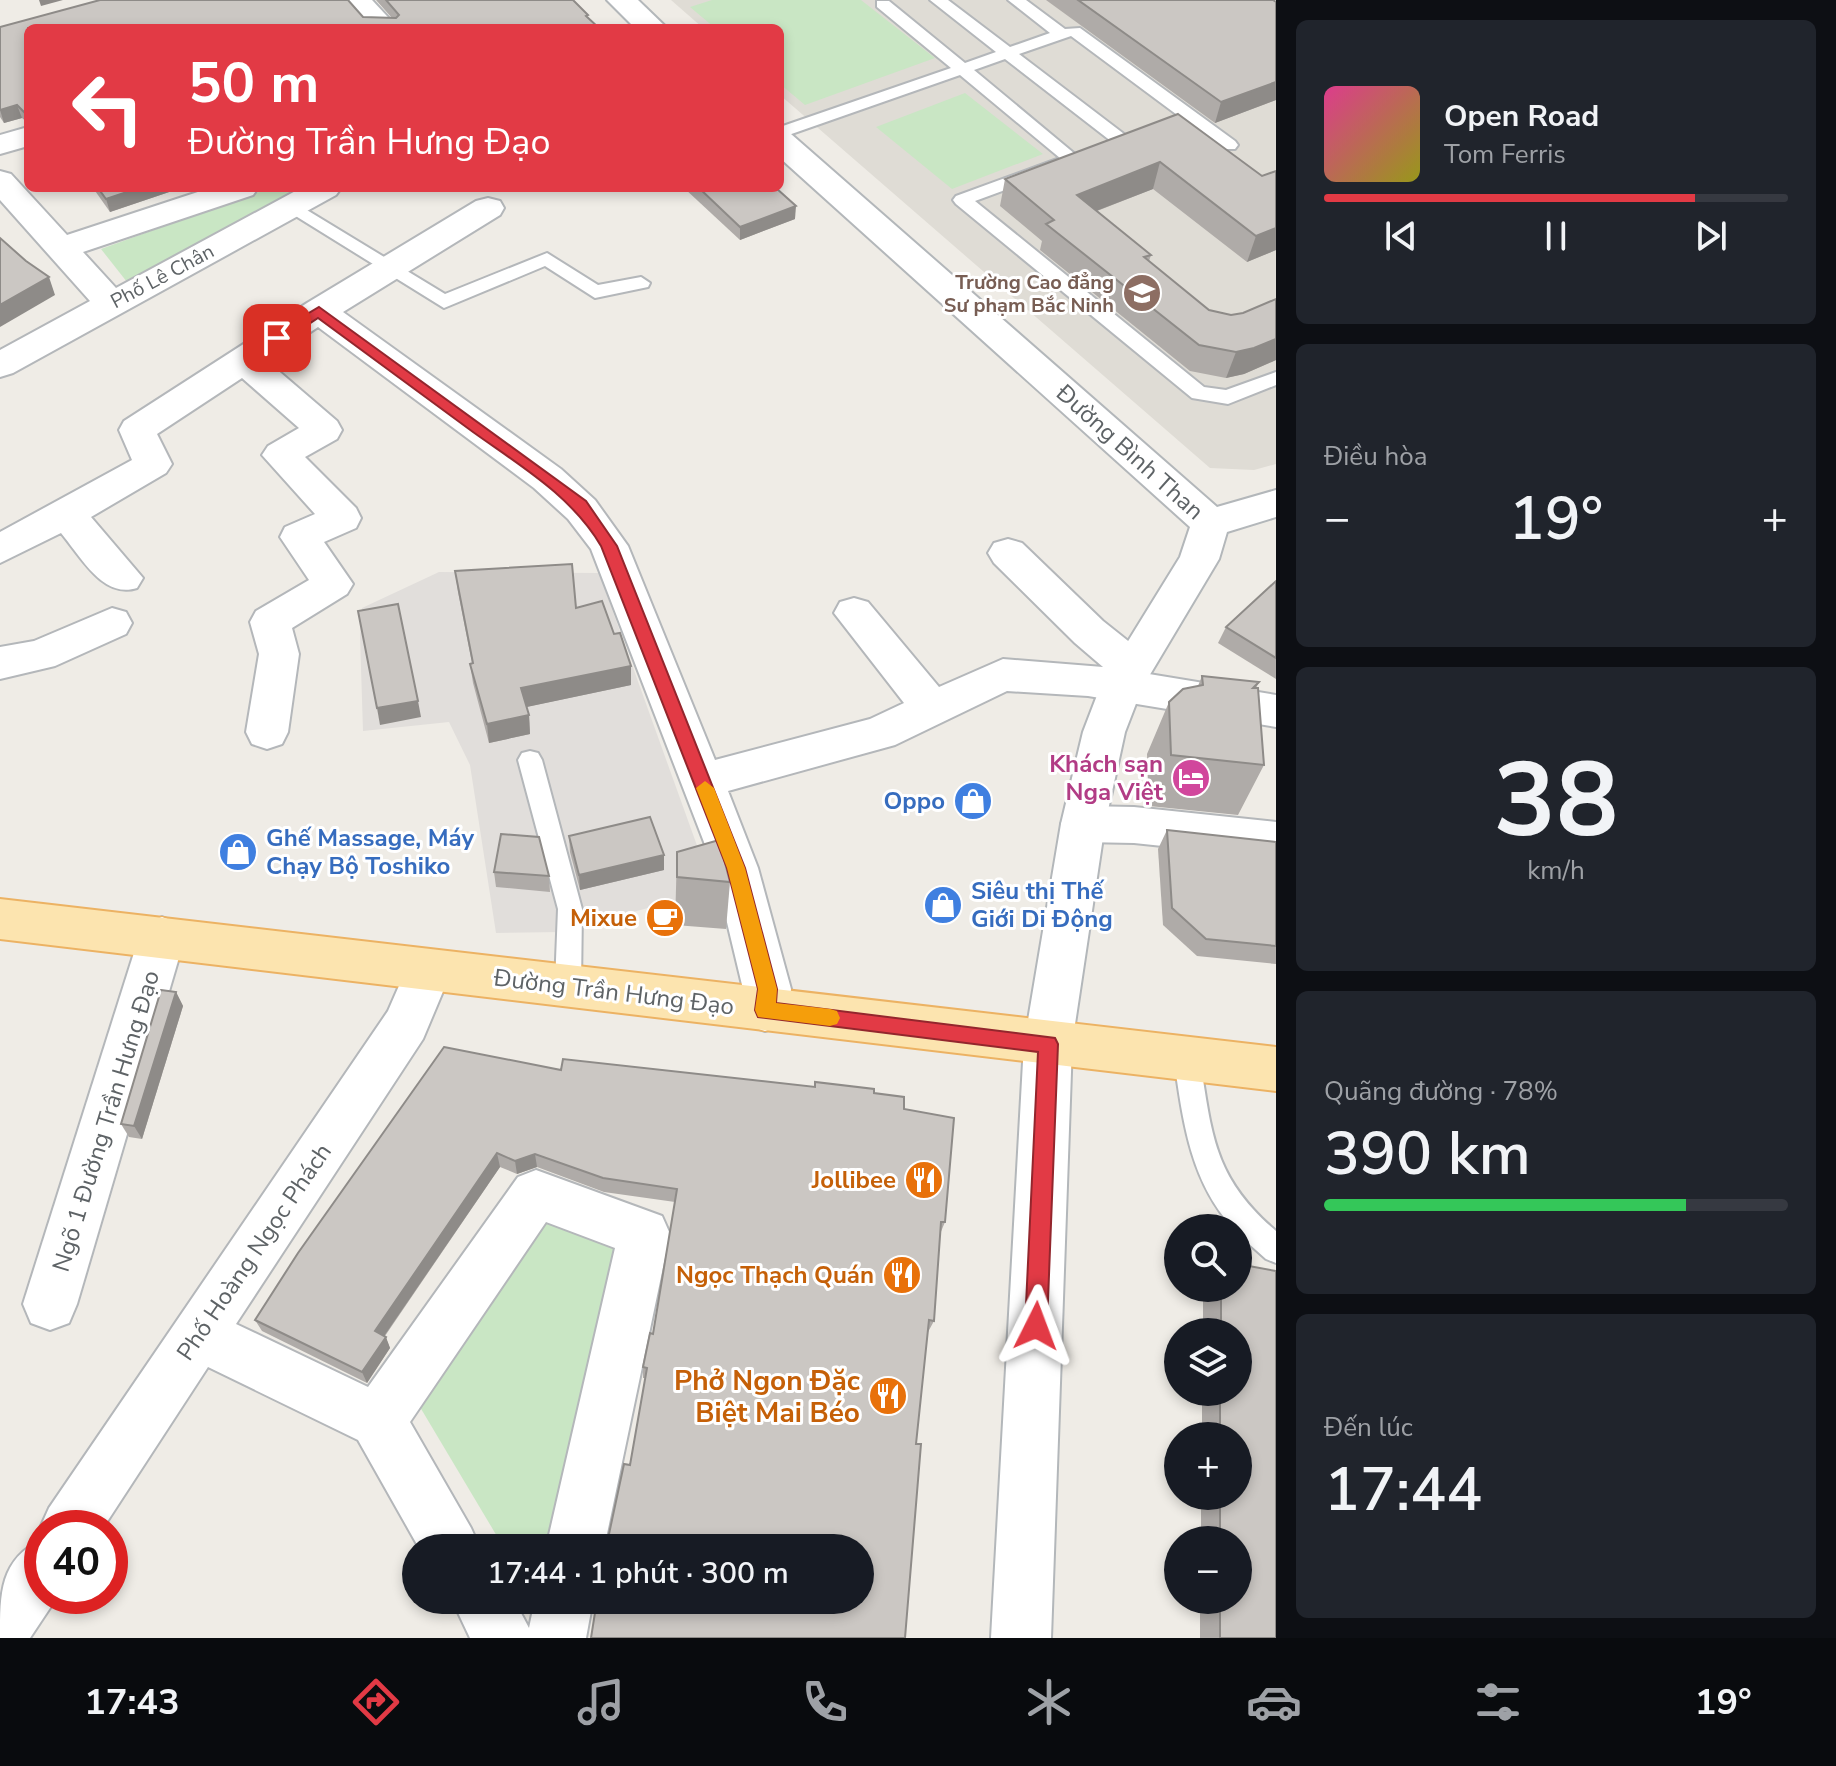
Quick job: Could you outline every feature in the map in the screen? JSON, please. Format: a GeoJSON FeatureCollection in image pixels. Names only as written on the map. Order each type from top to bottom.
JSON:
{"type":"FeatureCollection","features":[{"type":"Feature","properties":{"kind":"main road","name":"Đường Trần Hưng Đạo"},"geometry":{"type":"LineString","coordinates":[[0,919],[1276,1069]]}},
{"type":"Feature","properties":{"kind":"street"},"geometry":{"type":"LineString","coordinates":[[621,0],[648,24]]}},
{"type":"Feature","properties":{"kind":"street"},"geometry":{"type":"LineString","coordinates":[[0,145],[24,137]]}},
{"type":"Feature","properties":{"kind":"street","name":"Đường Bình Than"},"geometry":{"type":"LineString","coordinates":[[784,145],[1210,523],[1199,559],[1127,676],[1104,732],[1083,824],[1048,1044],[1021,1638]]}},
{"type":"Feature","properties":{"kind":"street"},"geometry":{"type":"LineString","coordinates":[[0,181],[14,219],[62,248],[111,303]]}},
{"type":"Feature","properties":{"kind":"street"},"geometry":{"type":"LineString","coordinates":[[62,248],[230,192]]}},
{"type":"Feature","properties":{"kind":"street","name":"Phố Lê Chân"},"geometry":{"type":"LineString","coordinates":[[0,365],[318,192]]}},
{"type":"Feature","properties":{"kind":"street"},"geometry":{"type":"LineString","coordinates":[[0,549],[153,464],[137,430],[319,311],[488,208]]}},
{"type":"Feature","properties":{"kind":"street"},"geometry":{"type":"LineString","coordinates":[[319,311],[580,505],[609,546],[736,868],[767,989],[765,1010]]}},
{"type":"Feature","properties":{"kind":"street"},"geometry":{"type":"LineString","coordinates":[[244,360],[324,430],[281,455],[342,518],[299,537],[333,584],[270,622],[279,654],[267,732]]}},
{"type":"Feature","properties":{"kind":"street"},"geometry":{"type":"LineString","coordinates":[[1210,523],[1276,503]]}},
{"type":"Feature","properties":{"kind":"street"},"geometry":{"type":"LineString","coordinates":[[66,514],[123,578]]}},
{"type":"Feature","properties":{"kind":"street"},"geometry":{"type":"LineString","coordinates":[[1008,553],[1089,632],[1127,676]]}},
{"type":"Feature","properties":{"kind":"street"},"geometry":{"type":"LineString","coordinates":[[854,613],[933,709]]}},
{"type":"Feature","properties":{"kind":"street"},"geometry":{"type":"LineString","coordinates":[[0,663],[41,655],[112,623]]}},
{"type":"Feature","properties":{"kind":"street"},"geometry":{"type":"LineString","coordinates":[[702,781],[880,733],[1003,675],[1088,680],[1127,676],[1276,711]]}},
{"type":"Feature","properties":{"kind":"street"},"geometry":{"type":"LineString","coordinates":[[1083,824],[1134,825],[1276,840]]}},
{"type":"Feature","properties":{"kind":"street","name":"Ngõ 1 Đường Trần Hưng Đạo"},"geometry":{"type":"LineString","coordinates":[[50,1304],[162,937]]}},
{"type":"Feature","properties":{"kind":"street","name":"Phố Hoàng Ngọc Phách"},"geometry":{"type":"LineString","coordinates":[[81,1510],[406,1024],[429,970]]}},
{"type":"Feature","properties":{"kind":"street"},"geometry":{"type":"LineString","coordinates":[[378,1420],[536,1194],[644,1234],[578,1534]]}},
{"type":"Feature","properties":{"kind":"street"},"geometry":{"type":"LineString","coordinates":[[199,1335],[378,1420],[443,1534]]}},
{"type":"Feature","properties":{"kind":"street"},"geometry":{"type":"LineString","coordinates":[[0,1630],[24,1595]]}},
{"type":"Feature","properties":{"kind":"street"},"geometry":{"type":"LineString","coordinates":[[489,1614],[503,1638]]}},
{"type":"Feature","properties":{"kind":"street"},"geometry":{"type":"LineString","coordinates":[[556,1638],[561,1614]]}},
{"type":"Feature","properties":{"kind":"lane"},"geometry":{"type":"LineString","coordinates":[[938,0],[1129,138],[962,200],[1199,393],[1228,397],[1276,378]]}},
{"type":"Feature","properties":{"kind":"lane"},"geometry":{"type":"LineString","coordinates":[[1016,0],[1062,34]]}},
{"type":"Feature","properties":{"kind":"lane"},"geometry":{"type":"LineString","coordinates":[[883,4],[963,69],[1084,155]]}},
{"type":"Feature","properties":{"kind":"lane"},"geometry":{"type":"LineString","coordinates":[[784,132],[1074,31],[1179,118],[1229,145]]}},
{"type":"Feature","properties":{"kind":"lane"},"geometry":{"type":"LineString","coordinates":[[292,206],[444,302],[547,259],[595,292],[641,283]]}},
{"type":"Feature","properties":{"kind":"lane"},"geometry":{"type":"LineString","coordinates":[[530,760],[570,909],[568,985]]}},
{"type":"Feature","properties":{"kind":"lane"},"geometry":{"type":"LineString","coordinates":[[1187,1060],[1207,1165],[1223,1198],[1250,1229],[1276,1249]]}},
{"type":"Feature","properties":{"kind":"shaded area","name":"Trường Cao đẳng Sư phạm Bắc Ninh"},"geometry":{"type":"Polygon","coordinates":[[[671,0],[1153,0],[1276,79],[1276,464],[1254,470],[1210,468],[784,98],[784,24],[698,24],[671,0]]]}},
{"type":"Feature","properties":{"kind":"shaded area"},"geometry":{"type":"Polygon","coordinates":[[[439,572],[599,573],[713,890],[561,932],[496,933],[470,765],[449,722],[363,731],[362,608],[439,572]]]}},
{"type":"Feature","properties":{"kind":"green space"},"geometry":{"type":"Polygon","coordinates":[[[712,0],[861,0],[935,58],[805,105],[784,87],[784,24],[710,24],[690,7],[712,0]]]}},
{"type":"Feature","properties":{"kind":"green space"},"geometry":{"type":"Polygon","coordinates":[[[965,93],[1043,154],[952,189],[876,127],[965,93]]]}},
{"type":"Feature","properties":{"kind":"green space"},"geometry":{"type":"Polygon","coordinates":[[[259,192],[298,192],[127,282],[101,249],[259,192]]]}},
{"type":"Feature","properties":{"kind":"green space"},"geometry":{"type":"Polygon","coordinates":[[[543,1212],[620,1243],[562,1534],[496,1534],[414,1397],[543,1212]]]}},
{"type":"Feature","properties":{"kind":"building"},"geometry":{"type":"Polygon","coordinates":[[[100,0],[348,0],[363,17],[396,18],[399,15],[386,0],[573,0],[595,24],[24,24],[24,112],[17,105],[0,110],[0,27],[100,0]]]}},
{"type":"Feature","properties":{"kind":"building"},"geometry":{"type":"Polygon","coordinates":[[[1078,0],[1273,0],[1276,2],[1276,82],[1221,102],[1078,0]]]}},
{"type":"Feature","properties":{"kind":"building"},"geometry":{"type":"Polygon","coordinates":[[[1178,114],[1262,176],[1276,171],[1276,228],[1256,236],[1160,162],[1077,195],[1151,255],[1144,257],[1209,310],[1231,315],[1276,299],[1276,339],[1254,348],[1236,352],[1199,345],[1046,224],[1054,220],[1005,179],[1178,114]]]}},
{"type":"Feature","properties":{"kind":"building"},"geometry":{"type":"Polygon","coordinates":[[[101,192],[127,192],[106,199],[101,192]]]}},
{"type":"Feature","properties":{"kind":"building"},"geometry":{"type":"Polygon","coordinates":[[[703,192],[780,192],[796,206],[740,227],[703,192]]]}},
{"type":"Feature","properties":{"kind":"building"},"geometry":{"type":"Polygon","coordinates":[[[0,238],[49,277],[0,305],[0,238]]]}},
{"type":"Feature","properties":{"kind":"building"},"geometry":{"type":"Polygon","coordinates":[[[572,564],[576,608],[602,601],[614,634],[620,633],[631,666],[521,688],[529,715],[487,724],[470,664],[473,663],[455,571],[572,564]]]}},
{"type":"Feature","properties":{"kind":"building"},"geometry":{"type":"Polygon","coordinates":[[[1276,581],[1276,658],[1226,627],[1276,581]]]}},
{"type":"Feature","properties":{"kind":"building"},"geometry":{"type":"Polygon","coordinates":[[[398,604],[418,701],[377,708],[358,611],[398,604]]]}},
{"type":"Feature","properties":{"kind":"building"},"geometry":{"type":"Polygon","coordinates":[[[1202,676],[1259,682],[1253,688],[1258,688],[1264,765],[1171,755],[1169,702],[1183,689],[1203,685],[1202,676]]]}},
{"type":"Feature","properties":{"kind":"building"},"geometry":{"type":"Polygon","coordinates":[[[650,817],[664,855],[579,875],[569,836],[650,817]]]}},
{"type":"Feature","properties":{"kind":"building"},"geometry":{"type":"Polygon","coordinates":[[[1167,830],[1276,842],[1276,946],[1206,939],[1172,908],[1167,830]]]}},
{"type":"Feature","properties":{"kind":"building"},"geometry":{"type":"Polygon","coordinates":[[[501,834],[539,837],[549,876],[494,872],[501,834]]]}},
{"type":"Feature","properties":{"kind":"building"},"geometry":{"type":"Polygon","coordinates":[[[719,840],[730,882],[677,877],[677,852],[719,840]]]}},
{"type":"Feature","properties":{"kind":"building"},"geometry":{"type":"Polygon","coordinates":[[[161,990],[176,992],[134,1126],[121,1124],[161,990]]]}},
{"type":"Feature","properties":{"kind":"building"},"geometry":{"type":"Polygon","coordinates":[[[444,1047],[561,1070],[563,1059],[815,1087],[815,1082],[874,1089],[874,1093],[904,1097],[904,1109],[954,1118],[945,1222],[941,1222],[934,1321],[929,1320],[916,1444],[921,1444],[905,1638],[591,1638],[595,1614],[874,1614],[874,1534],[609,1534],[624,1464],[630,1465],[647,1368],[643,1367],[650,1333],[653,1334],[677,1189],[603,1178],[535,1154],[515,1161],[497,1153],[375,1331],[386,1337],[362,1372],[255,1320],[298,1253],[444,1047]]]}},
{"type":"Feature","properties":{"kind":"building"},"geometry":{"type":"Polygon","coordinates":[[[1252,1267],[1276,1271],[1276,1638],[1220,1638],[1220,1614],[1252,1614],[1252,1526],[1220,1526],[1220,1510],[1252,1510],[1252,1422],[1220,1422],[1220,1406],[1252,1406],[1252,1318],[1221,1318],[1221,1302],[1252,1302],[1252,1267]]]}},
{"type":"Feature","properties":{"kind":"slow traffic"},"geometry":{"type":"LineString","coordinates":[[705,788],[736,868],[767,989],[765,1010],[830,1018]]}},
{"type":"Feature","properties":{"kind":"place","name":"Trường Cao đẳng Sư phạm Bắc Ninh"},"geometry":{"type":"Point","coordinates":[1142,293]}},
{"type":"Feature","properties":{"kind":"place","name":"Khách sạn Nga Việt"},"geometry":{"type":"Point","coordinates":[1191,778]}},
{"type":"Feature","properties":{"kind":"place","name":"Oppo"},"geometry":{"type":"Point","coordinates":[973,801]}},
{"type":"Feature","properties":{"kind":"place","name":"Ghế Massage, Máy Chạy Bộ Toshiko"},"geometry":{"type":"Point","coordinates":[238,852]}},
{"type":"Feature","properties":{"kind":"place","name":"Siêu thị Thế Giới Di Động"},"geometry":{"type":"Point","coordinates":[943,905]}},
{"type":"Feature","properties":{"kind":"place","name":"Mixue"},"geometry":{"type":"Point","coordinates":[665,918]}},
{"type":"Feature","properties":{"kind":"place","name":"Jollibee"},"geometry":{"type":"Point","coordinates":[924,1180]}},
{"type":"Feature","properties":{"kind":"place","name":"Ngọc Thạch Quán"},"geometry":{"type":"Point","coordinates":[902,1275]}},
{"type":"Feature","properties":{"kind":"place","name":"Phở Ngon Đặc Biệt Mai Béo"},"geometry":{"type":"Point","coordinates":[888,1396]}},
{"type":"Feature","properties":{"kind":"route"},"geometry":{"type":"LineString","coordinates":[[277,338],[319,311],[528,464],[580,505],[597,525],[609,546],[736,868],[767,989],[765,1010],[1048,1044],[1036,1326]]}}]}
